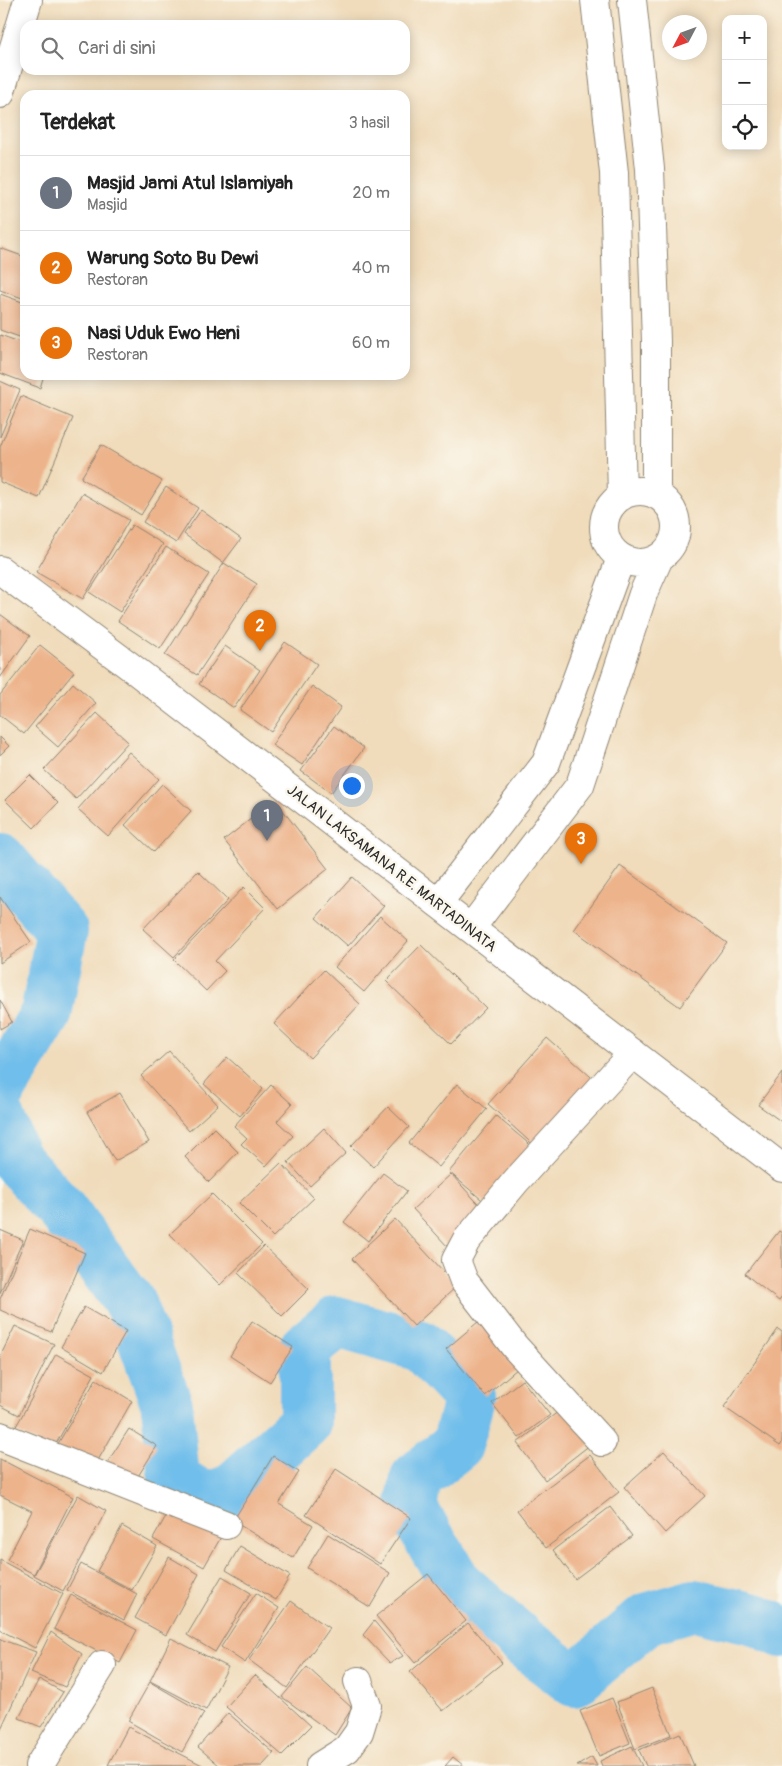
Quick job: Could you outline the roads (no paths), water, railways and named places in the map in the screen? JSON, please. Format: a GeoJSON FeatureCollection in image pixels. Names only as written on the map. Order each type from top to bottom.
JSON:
{"type":"FeatureCollection","features":[{"type":"Feature","properties":{"kind":"street"},"geometry":{"type":"LineString","coordinates":[[22,20],[28,0]]}},
{"type":"Feature","properties":{"kind":"street"},"geometry":{"type":"LineString","coordinates":[[595,0],[614,174],[622,496]]}},
{"type":"Feature","properties":{"kind":"street"},"geometry":{"type":"LineString","coordinates":[[632,0],[650,170],[656,341],[656,495]]}},
{"type":"Feature","properties":{"kind":"street"},"geometry":{"type":"LineString","coordinates":[[0,94],[20,27]]}},
{"type":"Feature","properties":{"kind":"street"},"geometry":{"type":"LineString","coordinates":[[614,174],[650,170]]}},
{"type":"Feature","properties":{"kind":"street"},"geometry":{"type":"LineString","coordinates":[[633,492],[645,492],[656,495],[666,503],[673,513],[676,526],[674,538],[669,549],[659,558],[647,563],[634,562],[621,558],[612,550],[606,539],[604,526],[606,514],[622,496],[633,492]]}},
{"type":"Feature","properties":{"kind":"street"},"geometry":{"type":"LineString","coordinates":[[438,903],[546,763],[621,558]]}},
{"type":"Feature","properties":{"kind":"street"},"geometry":{"type":"LineString","coordinates":[[471,928],[580,785],[643,594],[659,558]]}},
{"type":"Feature","properties":{"kind":"street","name":"JALAN LAKSAMANA R.E. MARTADINATA"},"geometry":{"type":"LineString","coordinates":[[0,570],[128,664],[782,1168]]}},
{"type":"Feature","properties":{"kind":"street"},"geometry":{"type":"LineString","coordinates":[[602,1442],[515,1347],[464,1281],[456,1260],[466,1241],[516,1181],[632,1053]]}},
{"type":"Feature","properties":{"kind":"street"},"geometry":{"type":"LineString","coordinates":[[0,1436],[226,1525]]}},
{"type":"Feature","properties":{"kind":"street"},"geometry":{"type":"LineString","coordinates":[[39,1766],[102,1665]]}},
{"type":"Feature","properties":{"kind":"street"},"geometry":{"type":"LineString","coordinates":[[320,1766],[347,1749],[359,1732],[367,1706],[358,1682]]}},
{"type":"Feature","properties":{"kind":"waterway"},"geometry":{"type":"LineString","coordinates":[[0,859],[62,931],[46,1014],[0,1090]]}},
{"type":"Feature","properties":{"kind":"waterway"},"geometry":{"type":"LineString","coordinates":[[0,1119],[14,1158],[60,1208],[130,1303],[167,1405],[174,1479],[206,1499],[231,1490],[305,1423],[305,1348],[337,1322],[421,1346],[470,1398],[457,1445],[416,1478],[411,1508],[457,1584],[522,1641],[574,1681],[646,1619],[694,1605],[755,1619],[782,1632]]}},
{"type":"Feature","properties":{"kind":"place","name":"Warung Soto Bu Dewi"},"geometry":{"type":"Point","coordinates":[260,651]}},
{"type":"Feature","properties":{"kind":"place","name":"Masjid Jami Atul Islamiyah"},"geometry":{"type":"Point","coordinates":[267,841]}},
{"type":"Feature","properties":{"kind":"place","name":"Nasi Uduk Ewo Heni"},"geometry":{"type":"Point","coordinates":[581,864]}}]}
